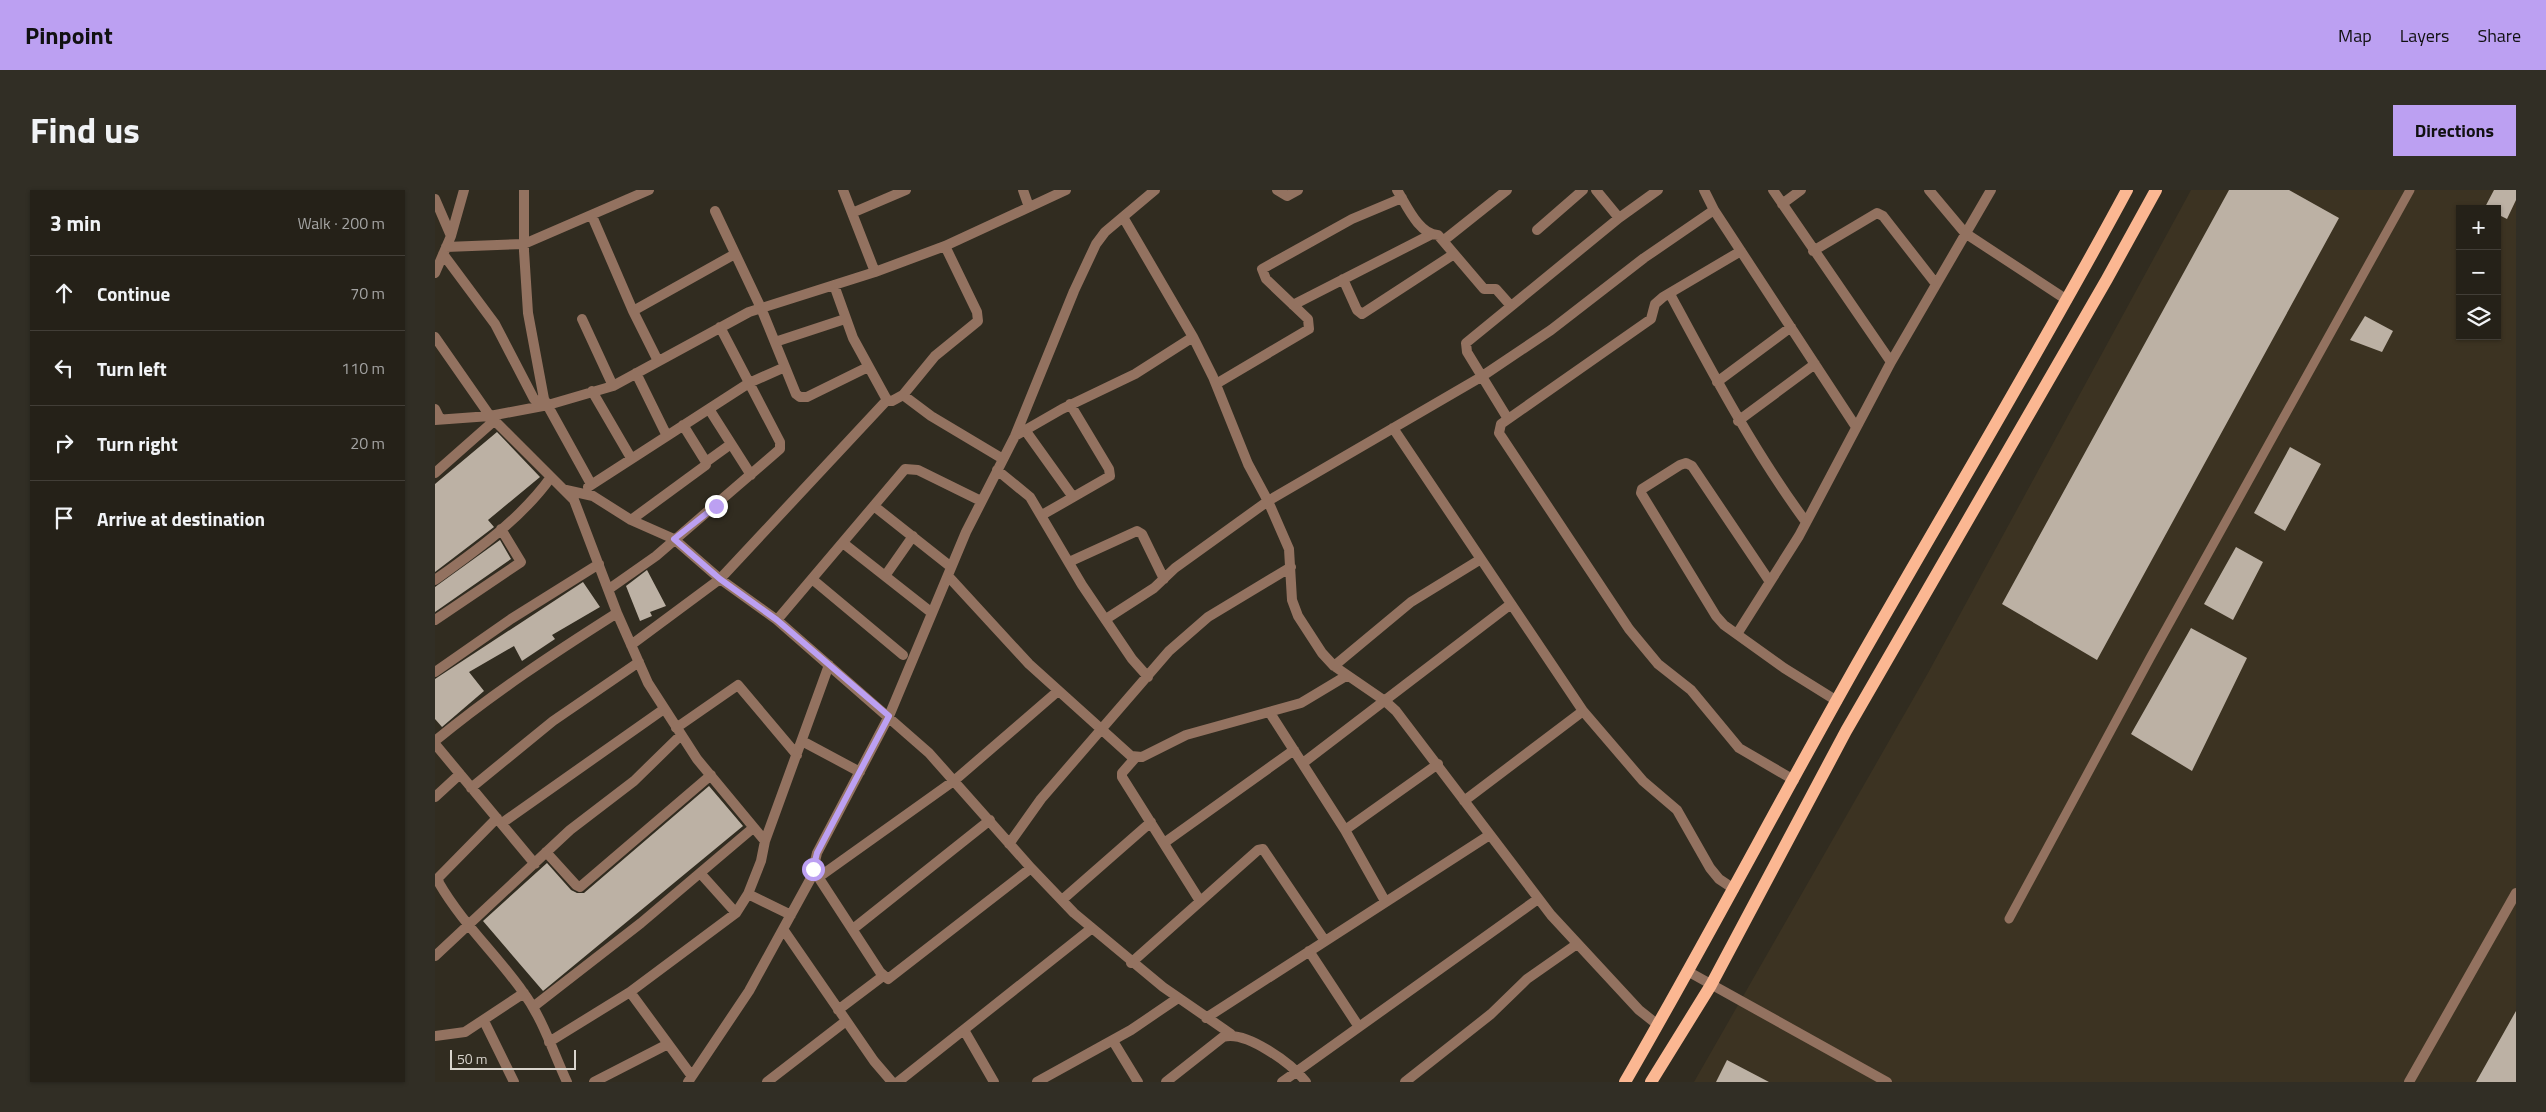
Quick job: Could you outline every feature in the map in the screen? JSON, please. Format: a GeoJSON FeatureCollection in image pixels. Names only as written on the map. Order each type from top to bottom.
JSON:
{"type":"FeatureCollection","features":[{"type":"Feature","properties":{"kind":"main road"},"geometry":{"type":"LineString","coordinates":[[1625,1082],[1689,972],[1837,701],[2067,300],[2127,190]]}},
{"type":"Feature","properties":{"kind":"main road"},"geometry":{"type":"LineString","coordinates":[[1651,1082],[1711,984],[1846,731],[2107,280],[2156,190]]}},
{"type":"Feature","properties":{"kind":"street"},"geometry":{"type":"LineString","coordinates":[[435,273],[451,236],[464,190]]}},
{"type":"Feature","properties":{"kind":"street"},"geometry":{"type":"LineString","coordinates":[[524,190],[524,244],[530,333],[546,402],[591,484]]}},
{"type":"Feature","properties":{"kind":"street"},"geometry":{"type":"LineString","coordinates":[[444,251],[524,244],[649,190]]}},
{"type":"Feature","properties":{"kind":"street"},"geometry":{"type":"LineString","coordinates":[[843,190],[875,272]]}},
{"type":"Feature","properties":{"kind":"street"},"geometry":{"type":"LineString","coordinates":[[852,213],[906,190]]}},
{"type":"Feature","properties":{"kind":"street"},"geometry":{"type":"LineString","coordinates":[[1023,190],[1029,207]]}},
{"type":"Feature","properties":{"kind":"street"},"geometry":{"type":"LineString","coordinates":[[437,416],[493,418],[546,402],[613,386],[720,327],[761,308],[875,272],[945,246],[1066,190]]}},
{"type":"Feature","properties":{"kind":"street"},"geometry":{"type":"LineString","coordinates":[[1031,868],[888,979],[883,976],[816,873],[817,853],[889,716],[949,571],[981,501],[1015,436],[1073,291],[1096,244],[1105,232],[1155,190]]}},
{"type":"Feature","properties":{"kind":"street"},"geometry":{"type":"LineString","coordinates":[[1277,190],[1287,196],[1298,190]]}},
{"type":"Feature","properties":{"kind":"street"},"geometry":{"type":"LineString","coordinates":[[1443,241],[1507,190]]}},
{"type":"Feature","properties":{"kind":"street"},"geometry":{"type":"LineString","coordinates":[[1537,230],[1583,190]]}},
{"type":"Feature","properties":{"kind":"street"},"geometry":{"type":"LineString","coordinates":[[1596,190],[1619,218]]}},
{"type":"Feature","properties":{"kind":"street"},"geometry":{"type":"LineString","coordinates":[[1508,419],[1467,352],[1466,343],[1619,218],[1658,190]]}},
{"type":"Feature","properties":{"kind":"street"},"geometry":{"type":"LineString","coordinates":[[1773,190],[1813,251],[1891,362]]}},
{"type":"Feature","properties":{"kind":"street"},"geometry":{"type":"LineString","coordinates":[[1782,204],[1801,190]]}},
{"type":"Feature","properties":{"kind":"street"},"geometry":{"type":"LineString","coordinates":[[1929,190],[1965,233],[2067,300]]}},
{"type":"Feature","properties":{"kind":"street"},"geometry":{"type":"LineString","coordinates":[[1737,634],[1806,522],[1891,362],[1991,190]]}},
{"type":"Feature","properties":{"kind":"street"},"geometry":{"type":"LineString","coordinates":[[1707,191],[1714,210],[1856,427]]}},
{"type":"Feature","properties":{"kind":"street"},"geometry":{"type":"LineString","coordinates":[[1216,384],[1309,329],[1308,320],[1301,310],[1293,306],[1266,278],[1263,269],[1399,194],[1423,228],[1430,234],[1438,235],[1484,289],[1496,289],[1511,306]]}},
{"type":"Feature","properties":{"kind":"street"},"geometry":{"type":"LineString","coordinates":[[435,199],[451,236]]}},
{"type":"Feature","properties":{"kind":"street"},"geometry":{"type":"LineString","coordinates":[[715,210],[761,308],[796,394],[800,397],[807,397],[868,367]]}},
{"type":"Feature","properties":{"kind":"street"},"geometry":{"type":"LineString","coordinates":[[1105,620],[1154,588],[1175,568],[1268,501],[1481,377],[1551,330],[1644,258],[1714,210]]}},
{"type":"Feature","properties":{"kind":"street"},"geometry":{"type":"LineString","coordinates":[[1813,251],[1877,212],[1883,216],[1936,284]]}},
{"type":"Feature","properties":{"kind":"street"},"geometry":{"type":"LineString","coordinates":[[592,216],[633,312],[658,360]]}},
{"type":"Feature","properties":{"kind":"street"},"geometry":{"type":"LineString","coordinates":[[1123,217],[1193,337],[1216,384],[1248,464],[1268,501],[1289,549],[1292,600],[1298,616],[1321,653],[1333,666],[1385,700],[1438,764],[1488,836],[1537,899],[1639,1010],[1658,1025]]}},
{"type":"Feature","properties":{"kind":"street"},"geometry":{"type":"LineString","coordinates":[[1293,306],[1430,234]]}},
{"type":"Feature","properties":{"kind":"street"},"geometry":{"type":"LineString","coordinates":[[887,400],[892,401],[903,395],[935,356],[978,321],[977,312],[945,246]]}},
{"type":"Feature","properties":{"kind":"street"},"geometry":{"type":"LineString","coordinates":[[444,251],[495,324],[534,399],[546,402]]}},
{"type":"Feature","properties":{"kind":"street"},"geometry":{"type":"LineString","coordinates":[[1741,251],[1655,304],[1651,319],[1501,424],[1499,433],[1629,629],[1658,664],[1691,690],[1739,748],[1794,780]]}},
{"type":"Feature","properties":{"kind":"street"},"geometry":{"type":"LineString","coordinates":[[633,312],[735,254]]}},
{"type":"Feature","properties":{"kind":"street"},"geometry":{"type":"LineString","coordinates":[[1343,279],[1357,310],[1362,314],[1454,254]]}},
{"type":"Feature","properties":{"kind":"street"},"geometry":{"type":"LineString","coordinates":[[834,285],[845,319],[868,367],[887,400]]}},
{"type":"Feature","properties":{"kind":"street"},"geometry":{"type":"LineString","coordinates":[[1670,294],[1738,421],[1769,470],[1806,522]]}},
{"type":"Feature","properties":{"kind":"street"},"geometry":{"type":"LineString","coordinates":[[582,319],[613,386]]}},
{"type":"Feature","properties":{"kind":"street"},"geometry":{"type":"LineString","coordinates":[[775,342],[845,319]]}},
{"type":"Feature","properties":{"kind":"street"},"geometry":{"type":"LineString","coordinates":[[609,589],[656,556],[777,452],[780,442],[720,327]]}},
{"type":"Feature","properties":{"kind":"street"},"geometry":{"type":"LineString","coordinates":[[1717,382],[1791,327]]}},
{"type":"Feature","properties":{"kind":"street"},"geometry":{"type":"LineString","coordinates":[[435,337],[493,418],[574,500],[617,613],[639,662],[664,709],[711,775],[765,842]]}},
{"type":"Feature","properties":{"kind":"street"},"geometry":{"type":"LineString","coordinates":[[1015,436],[1070,404],[1135,374],[1193,337]]}},
{"type":"Feature","properties":{"kind":"street"},"geometry":{"type":"LineString","coordinates":[[1738,421],[1815,364]]}},
{"type":"Feature","properties":{"kind":"street"},"geometry":{"type":"LineString","coordinates":[[583,493],[591,484],[749,383],[785,367]]}},
{"type":"Feature","properties":{"kind":"street"},"geometry":{"type":"LineString","coordinates":[[636,373],[667,436]]}},
{"type":"Feature","properties":{"kind":"street"},"geometry":{"type":"LineString","coordinates":[[592,391],[631,458]]}},
{"type":"Feature","properties":{"kind":"street"},"geometry":{"type":"LineString","coordinates":[[903,395],[931,416],[1003,459]]}},
{"type":"Feature","properties":{"kind":"street"},"geometry":{"type":"LineString","coordinates":[[631,645],[720,579],[887,400]]}},
{"type":"Feature","properties":{"kind":"street"},"geometry":{"type":"LineString","coordinates":[[1042,515],[1110,476],[1111,472],[1070,404]]}},
{"type":"Feature","properties":{"kind":"street"},"geometry":{"type":"LineString","coordinates":[[709,409],[751,475]]}},
{"type":"Feature","properties":{"kind":"street"},"geometry":{"type":"LineString","coordinates":[[435,473],[493,418]]}},
{"type":"Feature","properties":{"kind":"street"},"geometry":{"type":"LineString","coordinates":[[683,425],[706,462]]}},
{"type":"Feature","properties":{"kind":"street"},"geometry":{"type":"LineString","coordinates":[[1393,428],[1583,711],[1643,781],[1677,810],[1710,868],[1719,879],[1734,889]]}},
{"type":"Feature","properties":{"kind":"street"},"geometry":{"type":"LineString","coordinates":[[1025,430],[1073,497]]}},
{"type":"Feature","properties":{"kind":"street"},"geometry":{"type":"LineString","coordinates":[[631,520],[703,469],[706,462],[731,444]]}},
{"type":"Feature","properties":{"kind":"street"},"geometry":{"type":"LineString","coordinates":[[1770,582],[1693,466],[1686,463],[1680,465],[1642,489],[1641,493],[1723,625],[1784,668],[1837,701]]}},
{"type":"Feature","properties":{"kind":"street"},"geometry":{"type":"LineString","coordinates":[[777,620],[905,469],[911,468],[981,501]]}},
{"type":"Feature","properties":{"kind":"street"},"geometry":{"type":"LineString","coordinates":[[997,470],[1030,496],[1105,620],[1148,677]]}},
{"type":"Feature","properties":{"kind":"street"},"geometry":{"type":"LineString","coordinates":[[435,580],[501,529],[538,494],[551,477]]}},
{"type":"Feature","properties":{"kind":"street"},"geometry":{"type":"LineString","coordinates":[[566,490],[593,496],[631,520],[674,539],[720,579],[777,620],[889,716],[955,780],[1009,844],[1061,900],[1131,963],[1206,1018],[1231,1034],[1247,1038],[1298,1071],[1306,1082]]}},
{"type":"Feature","properties":{"kind":"street"},"geometry":{"type":"LineString","coordinates":[[874,506],[913,536],[949,571],[1029,664],[1131,756],[1142,757],[1186,736],[1301,703],[1347,676]]}},
{"type":"Feature","properties":{"kind":"street"},"geometry":{"type":"LineString","coordinates":[[435,620],[521,562],[501,529]]}},
{"type":"Feature","properties":{"kind":"street"},"geometry":{"type":"LineString","coordinates":[[1069,562],[1137,531],[1142,534],[1164,579]]}},
{"type":"Feature","properties":{"kind":"street"},"geometry":{"type":"LineString","coordinates":[[885,576],[913,536]]}},
{"type":"Feature","properties":{"kind":"street"},"geometry":{"type":"LineString","coordinates":[[843,543],[932,613]]}},
{"type":"Feature","properties":{"kind":"street"},"geometry":{"type":"LineString","coordinates":[[1333,666],[1411,602],[1481,559]]}},
{"type":"Feature","properties":{"kind":"street"},"geometry":{"type":"LineString","coordinates":[[435,672],[511,618],[599,564]]}},
{"type":"Feature","properties":{"kind":"street"},"geometry":{"type":"LineString","coordinates":[[1009,844],[1041,799],[1169,651],[1208,617],[1291,567]]}},
{"type":"Feature","properties":{"kind":"street"},"geometry":{"type":"LineString","coordinates":[[812,578],[903,655]]}},
{"type":"Feature","properties":{"kind":"street"},"geometry":{"type":"LineString","coordinates":[[1303,763],[1511,604]]}},
{"type":"Feature","properties":{"kind":"street"},"geometry":{"type":"LineString","coordinates":[[535,864],[435,742],[470,712],[535,665],[617,613]]}},
{"type":"Feature","properties":{"kind":"street"},"geometry":{"type":"LineString","coordinates":[[471,788],[553,721],[639,662]]}},
{"type":"Feature","properties":{"kind":"street"},"geometry":{"type":"LineString","coordinates":[[549,1042],[630,992],[736,913],[748,894],[761,861],[765,842],[829,665]]}},
{"type":"Feature","properties":{"kind":"street"},"geometry":{"type":"LineString","coordinates":[[435,956],[468,923],[546,852],[634,781],[679,731],[738,685],[797,755]]}},
{"type":"Feature","properties":{"kind":"street"},"geometry":{"type":"LineString","coordinates":[[630,992],[668,1044],[690,1079],[749,991],[811,878],[955,780],[1057,691]]}},
{"type":"Feature","properties":{"kind":"street"},"geometry":{"type":"LineString","coordinates":[[567,1082],[533,1007],[443,890],[438,878],[499,821],[664,709]]}},
{"type":"Feature","properties":{"kind":"street"},"geometry":{"type":"LineString","coordinates":[[1464,801],[1583,711]]}},
{"type":"Feature","properties":{"kind":"street"},"geometry":{"type":"LineString","coordinates":[[1270,713],[1345,830],[1385,901]]}},
{"type":"Feature","properties":{"kind":"street"},"geometry":{"type":"LineString","coordinates":[[802,741],[860,772]]}},
{"type":"Feature","properties":{"kind":"street"},"geometry":{"type":"LineString","coordinates":[[1164,843],[1294,750]]}},
{"type":"Feature","properties":{"kind":"street"},"geometry":{"type":"LineString","coordinates":[[1136,757],[1122,773],[1122,777],[1200,901]]}},
{"type":"Feature","properties":{"kind":"street"},"geometry":{"type":"LineString","coordinates":[[1345,830],[1438,764]]}},
{"type":"Feature","properties":{"kind":"street"},"geometry":{"type":"LineString","coordinates":[[435,797],[460,774]]}},
{"type":"Feature","properties":{"kind":"street"},"geometry":{"type":"LineString","coordinates":[[546,852],[580,887],[711,775]]}},
{"type":"Feature","properties":{"kind":"street"},"geometry":{"type":"LineString","coordinates":[[853,930],[990,820]]}},
{"type":"Feature","properties":{"kind":"street"},"geometry":{"type":"LineString","coordinates":[[1061,900],[1151,822]]}},
{"type":"Feature","properties":{"kind":"street"},"geometry":{"type":"LineString","coordinates":[[533,1007],[701,874],[753,828]]}},
{"type":"Feature","properties":{"kind":"street"},"geometry":{"type":"LineString","coordinates":[[1206,1018],[1488,836]]}},
{"type":"Feature","properties":{"kind":"street"},"geometry":{"type":"LineString","coordinates":[[1131,963],[1258,850],[1263,848],[1325,941]]}},
{"type":"Feature","properties":{"kind":"street"},"geometry":{"type":"LineString","coordinates":[[701,874],[736,913]]}},
{"type":"Feature","properties":{"kind":"street"},"geometry":{"type":"LineString","coordinates":[[2409,1082],[2516,893]]}},
{"type":"Feature","properties":{"kind":"street"},"geometry":{"type":"LineString","coordinates":[[748,894],[791,915]]}},
{"type":"Feature","properties":{"kind":"street"},"geometry":{"type":"LineString","coordinates":[[1282,1082],[1537,899]]}},
{"type":"Feature","properties":{"kind":"street"},"geometry":{"type":"LineString","coordinates":[[898,1082],[1092,928]]}},
{"type":"Feature","properties":{"kind":"street"},"geometry":{"type":"LineString","coordinates":[[783,929],[874,1061],[892,1082]]}},
{"type":"Feature","properties":{"kind":"street"},"geometry":{"type":"LineString","coordinates":[[1405,1082],[1491,1014],[1527,979],[1577,944]]}},
{"type":"Feature","properties":{"kind":"street"},"geometry":{"type":"LineString","coordinates":[[1309,951],[1359,1027]]}},
{"type":"Feature","properties":{"kind":"street"},"geometry":{"type":"LineString","coordinates":[[1689,972],[1887,1082]]}},
{"type":"Feature","properties":{"kind":"street"},"geometry":{"type":"LineString","coordinates":[[838,1010],[883,976]]}},
{"type":"Feature","properties":{"kind":"street"},"geometry":{"type":"LineString","coordinates":[[435,1036],[459,1034],[484,1021],[524,993]]}},
{"type":"Feature","properties":{"kind":"street"},"geometry":{"type":"LineString","coordinates":[[1037,1082],[1113,1041],[1178,998]]}},
{"type":"Feature","properties":{"kind":"street"},"geometry":{"type":"LineString","coordinates":[[484,1021],[514,1082]]}},
{"type":"Feature","properties":{"kind":"street"},"geometry":{"type":"LineString","coordinates":[[767,1082],[846,1021]]}},
{"type":"Feature","properties":{"kind":"street"},"geometry":{"type":"LineString","coordinates":[[964,1030],[994,1082]]}},
{"type":"Feature","properties":{"kind":"street"},"geometry":{"type":"LineString","coordinates":[[1165,1082],[1223,1037],[1231,1034]]}},
{"type":"Feature","properties":{"kind":"street"},"geometry":{"type":"LineString","coordinates":[[1113,1041],[1138,1082]]}},
{"type":"Feature","properties":{"kind":"street"},"geometry":{"type":"LineString","coordinates":[[594,1082],[668,1044]]}},
{"type":"Feature","properties":{"kind":"lane"},"geometry":{"type":"LineString","coordinates":[[2009,919],[2150,658],[2410,190]]}},
{"type":"Feature","properties":{"kind":"shaded area"},"geometry":{"type":"Polygon","coordinates":[[[2191,190],[2516,190],[2516,1082],[1694,1082],[1928,673],[2191,190]]]}},
{"type":"Feature","properties":{"kind":"building"},"geometry":{"type":"Polygon","coordinates":[[[2229,190],[2289,190],[2339,218],[2097,660],[2002,604],[2229,190]]]}},
{"type":"Feature","properties":{"kind":"building"},"geometry":{"type":"Polygon","coordinates":[[[2494,190],[2516,190],[2516,200],[2507,219],[2501,216],[2501,205],[2486,205],[2494,190]]]}},
{"type":"Feature","properties":{"kind":"building"},"geometry":{"type":"Polygon","coordinates":[[[2365,316],[2393,331],[2382,352],[2350,340],[2365,316]]]}},
{"type":"Feature","properties":{"kind":"building"},"geometry":{"type":"Polygon","coordinates":[[[497,432],[540,477],[488,520],[494,527],[435,572],[435,484],[497,432]]]}},
{"type":"Feature","properties":{"kind":"building"},"geometry":{"type":"Polygon","coordinates":[[[2290,447],[2321,464],[2285,531],[2254,513],[2290,447]]]}},
{"type":"Feature","properties":{"kind":"building"},"geometry":{"type":"Polygon","coordinates":[[[500,540],[511,559],[435,612],[435,587],[500,540]]]}},
{"type":"Feature","properties":{"kind":"building"},"geometry":{"type":"Polygon","coordinates":[[[2236,547],[2263,562],[2233,620],[2204,604],[2236,547]]]}},
{"type":"Feature","properties":{"kind":"building"},"geometry":{"type":"Polygon","coordinates":[[[647,570],[666,606],[650,612],[652,616],[640,621],[626,586],[647,570]]]}},
{"type":"Feature","properties":{"kind":"building"},"geometry":{"type":"Polygon","coordinates":[[[583,582],[600,607],[552,635],[555,639],[522,661],[514,646],[469,672],[484,691],[442,727],[435,719],[435,679],[583,582]]]}},
{"type":"Feature","properties":{"kind":"building"},"geometry":{"type":"Polygon","coordinates":[[[2191,628],[2247,658],[2192,771],[2131,734],[2191,628]]]}},
{"type":"Feature","properties":{"kind":"building"},"geometry":{"type":"Polygon","coordinates":[[[709,786],[743,826],[543,991],[483,921],[547,863],[571,890],[577,893],[584,893],[709,786]]]}},
{"type":"Feature","properties":{"kind":"building"},"geometry":{"type":"Polygon","coordinates":[[[2516,1011],[2516,1082],[2476,1082],[2516,1011]]]}},
{"type":"Feature","properties":{"kind":"building"},"geometry":{"type":"Polygon","coordinates":[[[1727,1060],[1769,1082],[1716,1082],[1727,1060]]]}},
{"type":"Feature","properties":{"kind":"route"},"geometry":{"type":"LineString","coordinates":[[716,506],[674,539],[720,579],[745,595],[777,620],[889,716],[817,853],[813,869]]}}]}
